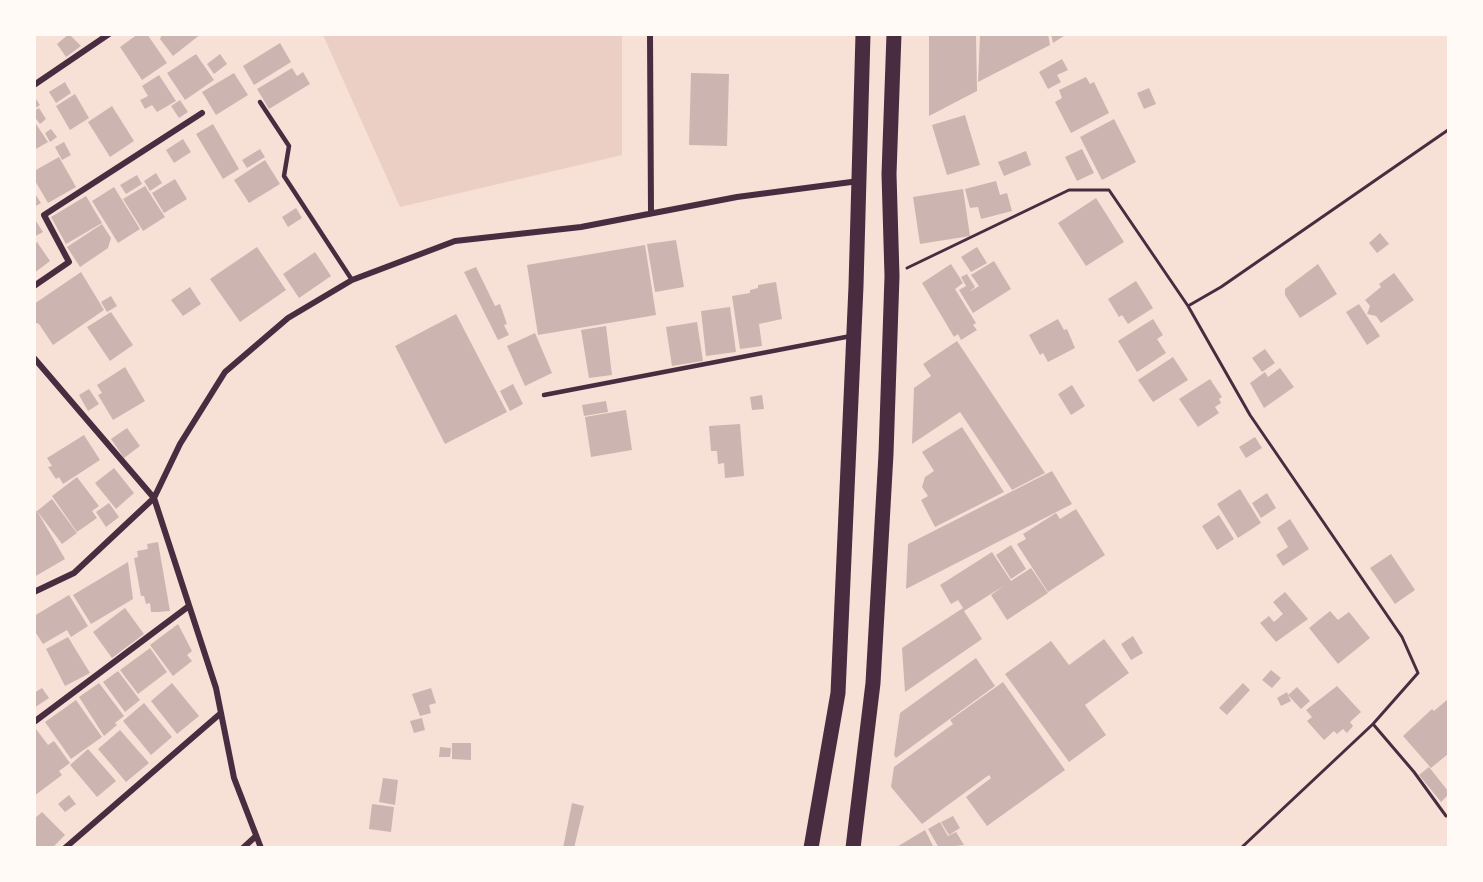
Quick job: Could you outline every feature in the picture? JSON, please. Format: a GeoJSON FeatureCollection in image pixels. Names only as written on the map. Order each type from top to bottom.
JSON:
{"type":"FeatureCollection","features":[{"type":"Feature","properties":{"kind":"highway"},"geometry":{"type":"LineString","coordinates":[[811,848],[838,693],[854,336],[863,34]]}},
{"type":"Feature","properties":{"kind":"highway"},"geometry":{"type":"LineString","coordinates":[[853,848],[873,683],[892,276],[889,174],[894,34]]}},
{"type":"Feature","properties":{"kind":"street"},"geometry":{"type":"LineString","coordinates":[[34,85],[109,34]]}},
{"type":"Feature","properties":{"kind":"street"},"geometry":{"type":"LineString","coordinates":[[650,34],[651,213]]}},
{"type":"Feature","properties":{"kind":"street"},"geometry":{"type":"LineString","coordinates":[[34,286],[69,262],[44,215],[202,113]]}},
{"type":"Feature","properties":{"kind":"street"},"geometry":{"type":"LineString","coordinates":[[34,592],[74,573],[154,498],[180,444],[225,372],[288,318],[352,280],[455,241],[580,227],[737,197],[859,182]]}},
{"type":"Feature","properties":{"kind":"street"},"geometry":{"type":"LineString","coordinates":[[34,358],[154,498],[216,688],[234,778],[261,848]]}},
{"type":"Feature","properties":{"kind":"street"},"geometry":{"type":"LineString","coordinates":[[34,722],[189,606]]}},
{"type":"Feature","properties":{"kind":"street"},"geometry":{"type":"LineString","coordinates":[[65,848],[221,713]]}},
{"type":"Feature","properties":{"kind":"street"},"geometry":{"type":"LineString","coordinates":[[243,848],[256,836]]}},
{"type":"Feature","properties":{"kind":"lane"},"geometry":{"type":"LineString","coordinates":[[260,102],[289,146],[284,176],[352,280]]}},
{"type":"Feature","properties":{"kind":"lane"},"geometry":{"type":"LineString","coordinates":[[544,395],[854,336]]}},
{"type":"Feature","properties":{"kind":"path"},"geometry":{"type":"LineString","coordinates":[[1188,306],[1221,287],[1449,130]]}},
{"type":"Feature","properties":{"kind":"path"},"geometry":{"type":"LineString","coordinates":[[892,276],[1069,190],[1109,190],[1188,306],[1250,415],[1402,637],[1418,673],[1373,724],[1241,848]]}},
{"type":"Feature","properties":{"kind":"path"},"geometry":{"type":"LineString","coordinates":[[1373,724],[1448,817]]}},
{"type":"Feature","properties":{"kind":"shaded area"},"geometry":{"type":"Polygon","coordinates":[[[323,35],[622,35],[622,155],[400,207],[323,35]]]}},
{"type":"Feature","properties":{"kind":"building"},"geometry":{"type":"Polygon","coordinates":[[[69,34],[81,46],[66,57],[57,44],[69,34]]]}},
{"type":"Feature","properties":{"kind":"building"},"geometry":{"type":"Polygon","coordinates":[[[138,34],[147,34],[167,63],[142,80],[120,47],[138,34]]]}},
{"type":"Feature","properties":{"kind":"building"},"geometry":{"type":"Polygon","coordinates":[[[162,34],[201,34],[173,56],[160,39],[162,34]]]}},
{"type":"Feature","properties":{"kind":"building"},"geometry":{"type":"Polygon","coordinates":[[[929,34],[976,34],[977,91],[929,116],[929,34]]]}},
{"type":"Feature","properties":{"kind":"building"},"geometry":{"type":"Polygon","coordinates":[[[980,34],[1048,34],[1050,45],[978,82],[980,34]]]}},
{"type":"Feature","properties":{"kind":"building"},"geometry":{"type":"Polygon","coordinates":[[[1051,34],[1067,34],[1053,43],[1051,34]]]}},
{"type":"Feature","properties":{"kind":"building"},"geometry":{"type":"Polygon","coordinates":[[[280,43],[291,62],[254,85],[243,66],[280,43]]]}},
{"type":"Feature","properties":{"kind":"building"},"geometry":{"type":"Polygon","coordinates":[[[196,54],[214,80],[185,100],[167,73],[196,54]]]}},
{"type":"Feature","properties":{"kind":"building"},"geometry":{"type":"Polygon","coordinates":[[[220,54],[227,64],[214,74],[207,64],[220,54]]]}},
{"type":"Feature","properties":{"kind":"building"},"geometry":{"type":"Polygon","coordinates":[[[1062,59],[1068,70],[1057,75],[1061,82],[1048,89],[1039,72],[1062,59]]]}},
{"type":"Feature","properties":{"kind":"building"},"geometry":{"type":"Polygon","coordinates":[[[292,68],[297,76],[303,72],[310,84],[269,109],[257,89],[292,68]]]}},
{"type":"Feature","properties":{"kind":"building"},"geometry":{"type":"Polygon","coordinates":[[[234,73],[248,95],[216,115],[202,92],[234,73]]]}},
{"type":"Feature","properties":{"kind":"building"},"geometry":{"type":"Polygon","coordinates":[[[691,73],[729,74],[727,146],[689,145],[691,73]]]}},
{"type":"Feature","properties":{"kind":"building"},"geometry":{"type":"Polygon","coordinates":[[[159,75],[176,101],[157,112],[152,105],[145,109],[140,100],[148,96],[142,86],[159,75]]]}},
{"type":"Feature","properties":{"kind":"building"},"geometry":{"type":"Polygon","coordinates":[[[1086,77],[1090,84],[1094,82],[1109,113],[1071,133],[1055,102],[1062,98],[1059,90],[1086,77]]]}},
{"type":"Feature","properties":{"kind":"building"},"geometry":{"type":"Polygon","coordinates":[[[65,82],[71,93],[56,103],[49,92],[65,82]]]}},
{"type":"Feature","properties":{"kind":"building"},"geometry":{"type":"Polygon","coordinates":[[[1149,88],[1156,104],[1144,109],[1137,93],[1149,88]]]}},
{"type":"Feature","properties":{"kind":"building"},"geometry":{"type":"Polygon","coordinates":[[[75,94],[89,118],[70,130],[56,106],[75,94]]]}},
{"type":"Feature","properties":{"kind":"building"},"geometry":{"type":"Polygon","coordinates":[[[34,96],[40,105],[34,109],[34,96]]]}},
{"type":"Feature","properties":{"kind":"building"},"geometry":{"type":"Polygon","coordinates":[[[180,100],[188,112],[179,118],[171,106],[180,100]]]}},
{"type":"Feature","properties":{"kind":"building"},"geometry":{"type":"Polygon","coordinates":[[[112,106],[134,141],[110,157],[88,122],[112,106]]]}},
{"type":"Feature","properties":{"kind":"building"},"geometry":{"type":"Polygon","coordinates":[[[39,108],[46,119],[40,124],[34,116],[34,111],[39,108]]]}},
{"type":"Feature","properties":{"kind":"building"},"geometry":{"type":"Polygon","coordinates":[[[965,115],[980,165],[947,175],[932,125],[965,115]]]}},
{"type":"Feature","properties":{"kind":"building"},"geometry":{"type":"Polygon","coordinates":[[[1114,119],[1136,162],[1102,180],[1080,137],[1114,119]]]}},
{"type":"Feature","properties":{"kind":"building"},"geometry":{"type":"Polygon","coordinates":[[[34,121],[48,142],[34,150],[34,121]]]}},
{"type":"Feature","properties":{"kind":"building"},"geometry":{"type":"Polygon","coordinates":[[[213,124],[239,169],[223,179],[196,134],[213,124]]]}},
{"type":"Feature","properties":{"kind":"building"},"geometry":{"type":"Polygon","coordinates":[[[51,129],[57,137],[50,142],[45,133],[51,129]]]}},
{"type":"Feature","properties":{"kind":"building"},"geometry":{"type":"Polygon","coordinates":[[[183,139],[191,152],[174,163],[166,150],[183,139]]]}},
{"type":"Feature","properties":{"kind":"building"},"geometry":{"type":"Polygon","coordinates":[[[64,142],[71,155],[62,160],[55,147],[64,142]]]}},
{"type":"Feature","properties":{"kind":"building"},"geometry":{"type":"Polygon","coordinates":[[[260,149],[265,157],[247,168],[242,160],[260,149]]]}},
{"type":"Feature","properties":{"kind":"building"},"geometry":{"type":"Polygon","coordinates":[[[1082,149],[1094,173],[1077,181],[1065,157],[1082,149]]]}},
{"type":"Feature","properties":{"kind":"building"},"geometry":{"type":"Polygon","coordinates":[[[1026,151],[1031,165],[1004,176],[998,162],[1026,151]]]}},
{"type":"Feature","properties":{"kind":"building"},"geometry":{"type":"Polygon","coordinates":[[[59,157],[76,187],[48,203],[34,179],[34,171],[59,157]]]}},
{"type":"Feature","properties":{"kind":"building"},"geometry":{"type":"Polygon","coordinates":[[[265,160],[280,184],[249,203],[234,180],[265,160]]]}},
{"type":"Feature","properties":{"kind":"building"},"geometry":{"type":"Polygon","coordinates":[[[156,173],[162,183],[150,191],[144,181],[156,173]]]}},
{"type":"Feature","properties":{"kind":"building"},"geometry":{"type":"Polygon","coordinates":[[[137,175],[142,184],[126,194],[120,185],[137,175]]]}},
{"type":"Feature","properties":{"kind":"building"},"geometry":{"type":"Polygon","coordinates":[[[175,179],[187,199],[164,213],[152,193],[175,179]]]}},
{"type":"Feature","properties":{"kind":"building"},"geometry":{"type":"Polygon","coordinates":[[[996,181],[1000,195],[1007,193],[1012,211],[981,219],[978,207],[970,208],[965,189],[996,181]]]}},
{"type":"Feature","properties":{"kind":"building"},"geometry":{"type":"Polygon","coordinates":[[[145,186],[165,217],[143,231],[123,199],[145,186]]]}},
{"type":"Feature","properties":{"kind":"building"},"geometry":{"type":"Polygon","coordinates":[[[114,187],[140,229],[118,243],[92,201],[114,187]]]}},
{"type":"Feature","properties":{"kind":"building"},"geometry":{"type":"Polygon","coordinates":[[[963,189],[970,236],[920,244],[913,197],[963,189]]]}},
{"type":"Feature","properties":{"kind":"building"},"geometry":{"type":"Polygon","coordinates":[[[34,192],[41,203],[34,207],[34,192]]]}},
{"type":"Feature","properties":{"kind":"building"},"geometry":{"type":"Polygon","coordinates":[[[86,196],[102,223],[66,244],[51,217],[86,196]]]}},
{"type":"Feature","properties":{"kind":"building"},"geometry":{"type":"Polygon","coordinates":[[[1096,198],[1124,242],[1086,266],[1058,223],[1096,198]]]}},
{"type":"Feature","properties":{"kind":"building"},"geometry":{"type":"Polygon","coordinates":[[[296,208],[302,218],[288,227],[282,217],[296,208]]]}},
{"type":"Feature","properties":{"kind":"building"},"geometry":{"type":"Polygon","coordinates":[[[34,218],[43,232],[34,237],[34,218]]]}},
{"type":"Feature","properties":{"kind":"building"},"geometry":{"type":"Polygon","coordinates":[[[102,224],[111,238],[108,248],[80,267],[67,247],[102,224]]]}},
{"type":"Feature","properties":{"kind":"building"},"geometry":{"type":"Polygon","coordinates":[[[1380,233],[1389,244],[1377,253],[1369,243],[1380,233]]]}},
{"type":"Feature","properties":{"kind":"building"},"geometry":{"type":"Polygon","coordinates":[[[676,240],[684,287],[655,292],[647,244],[676,240]]]}},
{"type":"Feature","properties":{"kind":"building"},"geometry":{"type":"Polygon","coordinates":[[[37,242],[50,261],[34,273],[34,244],[37,242]]]}},
{"type":"Feature","properties":{"kind":"building"},"geometry":{"type":"Polygon","coordinates":[[[645,245],[656,315],[538,335],[527,265],[645,245]]]}},
{"type":"Feature","properties":{"kind":"building"},"geometry":{"type":"Polygon","coordinates":[[[257,247],[286,290],[240,322],[210,279],[257,247]]]}},
{"type":"Feature","properties":{"kind":"building"},"geometry":{"type":"Polygon","coordinates":[[[977,247],[987,263],[971,272],[961,257],[977,247]]]}},
{"type":"Feature","properties":{"kind":"building"},"geometry":{"type":"Polygon","coordinates":[[[315,252],[331,276],[299,298],[283,274],[315,252]]]}},
{"type":"Feature","properties":{"kind":"building"},"geometry":{"type":"Polygon","coordinates":[[[994,261],[1011,289],[973,313],[959,290],[966,286],[961,277],[967,274],[975,287],[969,292],[979,286],[971,275],[994,261]]]}},
{"type":"Feature","properties":{"kind":"building"},"geometry":{"type":"Polygon","coordinates":[[[951,264],[963,283],[955,289],[976,323],[973,325],[977,330],[961,340],[958,334],[954,337],[922,283],[951,264]]]}},
{"type":"Feature","properties":{"kind":"building"},"geometry":{"type":"Polygon","coordinates":[[[1318,264],[1337,294],[1300,318],[1285,295],[1285,289],[1318,264]]]}},
{"type":"Feature","properties":{"kind":"building"},"geometry":{"type":"Polygon","coordinates":[[[476,267],[495,306],[500,304],[507,324],[504,325],[509,335],[498,340],[464,272],[476,267]]]}},
{"type":"Feature","properties":{"kind":"building"},"geometry":{"type":"Polygon","coordinates":[[[81,272],[104,310],[53,345],[39,324],[34,322],[34,304],[81,272]]]}},
{"type":"Feature","properties":{"kind":"building"},"geometry":{"type":"Polygon","coordinates":[[[1394,273],[1414,300],[1381,323],[1376,316],[1367,314],[1370,306],[1365,300],[1381,287],[1379,284],[1394,273]]]}},
{"type":"Feature","properties":{"kind":"building"},"geometry":{"type":"Polygon","coordinates":[[[1136,281],[1153,308],[1128,324],[1122,315],[1119,317],[1108,299],[1136,281]]]}},
{"type":"Feature","properties":{"kind":"building"},"geometry":{"type":"Polygon","coordinates":[[[776,282],[782,319],[759,324],[762,346],[740,349],[732,296],[750,293],[750,290],[758,288],[758,285],[776,282]]]}},
{"type":"Feature","properties":{"kind":"building"},"geometry":{"type":"Polygon","coordinates":[[[190,287],[201,304],[183,316],[171,300],[190,287]]]}},
{"type":"Feature","properties":{"kind":"building"},"geometry":{"type":"Polygon","coordinates":[[[111,296],[117,306],[107,312],[101,302],[111,296]]]}},
{"type":"Feature","properties":{"kind":"building"},"geometry":{"type":"Polygon","coordinates":[[[1359,304],[1380,336],[1367,345],[1346,312],[1359,304]]]}},
{"type":"Feature","properties":{"kind":"building"},"geometry":{"type":"Polygon","coordinates":[[[730,307],[736,352],[706,356],[701,311],[730,307]]]}},
{"type":"Feature","properties":{"kind":"building"},"geometry":{"type":"Polygon","coordinates":[[[111,312],[133,345],[110,361],[87,327],[111,312]]]}},
{"type":"Feature","properties":{"kind":"building"},"geometry":{"type":"Polygon","coordinates":[[[456,314],[507,412],[445,444],[395,346],[456,314]]]}},
{"type":"Feature","properties":{"kind":"building"},"geometry":{"type":"Polygon","coordinates":[[[1058,319],[1064,330],[1067,329],[1075,348],[1048,362],[1043,353],[1040,355],[1029,335],[1058,319]]]}},
{"type":"Feature","properties":{"kind":"building"},"geometry":{"type":"Polygon","coordinates":[[[1153,319],[1163,335],[1157,339],[1166,353],[1137,372],[1118,341],[1153,319]]]}},
{"type":"Feature","properties":{"kind":"building"},"geometry":{"type":"Polygon","coordinates":[[[697,322],[703,361],[672,366],[666,327],[697,322]]]}},
{"type":"Feature","properties":{"kind":"building"},"geometry":{"type":"Polygon","coordinates":[[[606,326],[612,375],[589,378],[581,330],[606,326]]]}},
{"type":"Feature","properties":{"kind":"building"},"geometry":{"type":"Polygon","coordinates":[[[535,333],[552,373],[525,386],[507,346],[535,333]]]}},
{"type":"Feature","properties":{"kind":"building"},"geometry":{"type":"Polygon","coordinates":[[[957,341],[1045,473],[1012,490],[960,412],[912,444],[914,388],[931,376],[923,364],[957,341]]]}},
{"type":"Feature","properties":{"kind":"building"},"geometry":{"type":"Polygon","coordinates":[[[1265,349],[1275,363],[1262,372],[1252,358],[1265,349]]]}},
{"type":"Feature","properties":{"kind":"building"},"geometry":{"type":"Polygon","coordinates":[[[1173,357],[1188,380],[1153,402],[1138,380],[1173,357]]]}},
{"type":"Feature","properties":{"kind":"building"},"geometry":{"type":"Polygon","coordinates":[[[125,367],[145,401],[113,420],[98,395],[102,393],[97,385],[125,367]]]}},
{"type":"Feature","properties":{"kind":"building"},"geometry":{"type":"Polygon","coordinates":[[[1280,368],[1294,387],[1264,408],[1250,383],[1265,372],[1268,377],[1280,368]]]}},
{"type":"Feature","properties":{"kind":"building"},"geometry":{"type":"Polygon","coordinates":[[[1210,379],[1222,397],[1219,399],[1221,403],[1215,407],[1219,413],[1198,427],[1179,399],[1210,379]]]}},
{"type":"Feature","properties":{"kind":"building"},"geometry":{"type":"Polygon","coordinates":[[[513,384],[523,404],[510,411],[500,391],[513,384]]]}},
{"type":"Feature","properties":{"kind":"building"},"geometry":{"type":"Polygon","coordinates":[[[1072,385],[1085,406],[1071,415],[1058,394],[1072,385]]]}},
{"type":"Feature","properties":{"kind":"building"},"geometry":{"type":"Polygon","coordinates":[[[89,389],[99,404],[88,411],[79,395],[89,389]]]}},
{"type":"Feature","properties":{"kind":"building"},"geometry":{"type":"Polygon","coordinates":[[[762,395],[764,409],[752,410],[750,397],[762,395]]]}},
{"type":"Feature","properties":{"kind":"building"},"geometry":{"type":"Polygon","coordinates":[[[606,401],[608,412],[584,416],[582,405],[606,401]]]}},
{"type":"Feature","properties":{"kind":"building"},"geometry":{"type":"Polygon","coordinates":[[[626,410],[632,450],[591,457],[585,417],[626,410]]]}},
{"type":"Feature","properties":{"kind":"building"},"geometry":{"type":"Polygon","coordinates":[[[740,424],[744,476],[725,478],[724,463],[718,464],[717,451],[711,451],[709,426],[740,424]]]}},
{"type":"Feature","properties":{"kind":"building"},"geometry":{"type":"Polygon","coordinates":[[[962,427],[1004,492],[935,527],[921,500],[928,496],[922,487],[925,477],[934,471],[922,452],[962,427]]]}},
{"type":"Feature","properties":{"kind":"building"},"geometry":{"type":"Polygon","coordinates":[[[127,428],[140,446],[124,458],[111,439],[127,428]]]}},
{"type":"Feature","properties":{"kind":"building"},"geometry":{"type":"Polygon","coordinates":[[[84,435],[100,460],[63,484],[59,477],[56,479],[48,467],[52,466],[47,458],[84,435]]]}},
{"type":"Feature","properties":{"kind":"building"},"geometry":{"type":"Polygon","coordinates":[[[1255,437],[1262,448],[1246,458],[1239,447],[1255,437]]]}},
{"type":"Feature","properties":{"kind":"building"},"geometry":{"type":"Polygon","coordinates":[[[114,468],[134,493],[116,509],[95,483],[114,468]]]}},
{"type":"Feature","properties":{"kind":"building"},"geometry":{"type":"Polygon","coordinates":[[[1052,471],[1072,504],[906,589],[908,544],[1052,471]]]}},
{"type":"Feature","properties":{"kind":"building"},"geometry":{"type":"Polygon","coordinates":[[[77,477],[99,506],[92,511],[97,518],[77,532],[52,496],[77,477]]]}},
{"type":"Feature","properties":{"kind":"building"},"geometry":{"type":"Polygon","coordinates":[[[1240,489],[1261,523],[1238,538],[1217,504],[1240,489]]]}},
{"type":"Feature","properties":{"kind":"building"},"geometry":{"type":"Polygon","coordinates":[[[1267,493],[1276,508],[1261,518],[1252,503],[1267,493]]]}},
{"type":"Feature","properties":{"kind":"building"},"geometry":{"type":"Polygon","coordinates":[[[52,499],[77,533],[62,544],[37,511],[52,499]]]}},
{"type":"Feature","properties":{"kind":"building"},"geometry":{"type":"Polygon","coordinates":[[[109,503],[119,517],[106,527],[96,512],[109,503]]]}},
{"type":"Feature","properties":{"kind":"building"},"geometry":{"type":"Polygon","coordinates":[[[1076,509],[1105,555],[1048,592],[1017,544],[1026,539],[1023,534],[1056,513],[1060,519],[1076,509]]]}},
{"type":"Feature","properties":{"kind":"building"},"geometry":{"type":"Polygon","coordinates":[[[37,511],[65,559],[34,577],[34,512],[37,511]]]}},
{"type":"Feature","properties":{"kind":"building"},"geometry":{"type":"Polygon","coordinates":[[[1219,515],[1234,539],[1217,550],[1202,526],[1219,515]]]}},
{"type":"Feature","properties":{"kind":"building"},"geometry":{"type":"Polygon","coordinates":[[[1290,519],[1309,549],[1283,566],[1276,555],[1288,547],[1277,528],[1290,519]]]}},
{"type":"Feature","properties":{"kind":"building"},"geometry":{"type":"Polygon","coordinates":[[[158,542],[170,611],[151,612],[150,603],[146,604],[144,596],[141,596],[134,558],[138,557],[137,551],[148,549],[147,544],[158,542]]]}},
{"type":"Feature","properties":{"kind":"building"},"geometry":{"type":"Polygon","coordinates":[[[1011,545],[1026,569],[1011,579],[996,555],[1011,545]]]}},
{"type":"Feature","properties":{"kind":"building"},"geometry":{"type":"Polygon","coordinates":[[[992,552],[1011,581],[1031,568],[1048,593],[1007,620],[991,595],[1005,585],[964,611],[982,639],[905,692],[902,648],[963,608],[958,600],[951,604],[940,585],[992,552]]]}},
{"type":"Feature","properties":{"kind":"building"},"geometry":{"type":"Polygon","coordinates":[[[1391,554],[1415,590],[1395,604],[1370,568],[1391,554]]]}},
{"type":"Feature","properties":{"kind":"building"},"geometry":{"type":"Polygon","coordinates":[[[128,562],[133,599],[91,624],[73,595],[128,562]]]}},
{"type":"Feature","properties":{"kind":"building"},"geometry":{"type":"Polygon","coordinates":[[[1285,592],[1308,619],[1276,642],[1260,623],[1269,616],[1274,622],[1283,614],[1273,602],[1285,592]]]}},
{"type":"Feature","properties":{"kind":"building"},"geometry":{"type":"Polygon","coordinates":[[[69,595],[88,626],[71,637],[67,630],[43,644],[34,630],[34,616],[69,595]]]}},
{"type":"Feature","properties":{"kind":"building"},"geometry":{"type":"Polygon","coordinates":[[[125,608],[144,634],[112,658],[93,632],[125,608]]]}},
{"type":"Feature","properties":{"kind":"building"},"geometry":{"type":"Polygon","coordinates":[[[1330,611],[1338,620],[1349,612],[1370,638],[1338,664],[1309,628],[1330,611]]]}},
{"type":"Feature","properties":{"kind":"building"},"geometry":{"type":"Polygon","coordinates":[[[178,624],[192,651],[187,655],[192,661],[173,676],[150,645],[178,624]]]}},
{"type":"Feature","properties":{"kind":"building"},"geometry":{"type":"Polygon","coordinates":[[[1133,636],[1143,653],[1131,660],[1121,644],[1133,636]]]}},
{"type":"Feature","properties":{"kind":"building"},"geometry":{"type":"Polygon","coordinates":[[[68,637],[90,673],[65,686],[46,649],[68,637]]]}},
{"type":"Feature","properties":{"kind":"building"},"geometry":{"type":"Polygon","coordinates":[[[1104,639],[1129,673],[1085,705],[1106,735],[1069,762],[1005,674],[1051,641],[1069,665],[1104,639]]]}},
{"type":"Feature","properties":{"kind":"building"},"geometry":{"type":"Polygon","coordinates":[[[150,648],[167,672],[138,694],[120,670],[150,648]]]}},
{"type":"Feature","properties":{"kind":"building"},"geometry":{"type":"Polygon","coordinates":[[[976,658],[995,686],[896,758],[894,755],[900,713],[976,658]]]}},
{"type":"Feature","properties":{"kind":"building"},"geometry":{"type":"Polygon","coordinates":[[[1271,670],[1281,678],[1272,688],[1262,680],[1271,670]]]}},
{"type":"Feature","properties":{"kind":"building"},"geometry":{"type":"Polygon","coordinates":[[[118,671],[140,700],[125,712],[103,682],[118,671]]]}},
{"type":"Feature","properties":{"kind":"building"},"geometry":{"type":"Polygon","coordinates":[[[1003,682],[1065,770],[987,826],[966,797],[991,778],[989,775],[922,824],[891,787],[894,767],[953,724],[950,720],[1003,682]]]}},
{"type":"Feature","properties":{"kind":"building"},"geometry":{"type":"Polygon","coordinates":[[[99,683],[124,716],[104,736],[79,697],[99,683]]]}},
{"type":"Feature","properties":{"kind":"building"},"geometry":{"type":"Polygon","coordinates":[[[172,683],[199,716],[177,734],[151,701],[172,683]]]}},
{"type":"Feature","properties":{"kind":"building"},"geometry":{"type":"Polygon","coordinates":[[[1243,683],[1250,690],[1227,715],[1219,708],[1243,683]]]}},
{"type":"Feature","properties":{"kind":"building"},"geometry":{"type":"Polygon","coordinates":[[[1337,686],[1361,712],[1350,722],[1353,726],[1347,733],[1343,729],[1337,734],[1334,731],[1324,740],[1307,721],[1312,717],[1306,710],[1337,686]]]}},
{"type":"Feature","properties":{"kind":"building"},"geometry":{"type":"Polygon","coordinates":[[[1297,687],[1310,701],[1301,709],[1288,695],[1297,687]]]}},
{"type":"Feature","properties":{"kind":"building"},"geometry":{"type":"Polygon","coordinates":[[[42,688],[49,698],[34,708],[34,693],[42,688]]]}},
{"type":"Feature","properties":{"kind":"building"},"geometry":{"type":"Polygon","coordinates":[[[431,688],[436,703],[429,705],[431,713],[420,716],[412,694],[431,688]]]}},
{"type":"Feature","properties":{"kind":"building"},"geometry":{"type":"Polygon","coordinates":[[[1287,692],[1291,701],[1281,706],[1277,698],[1287,692]]]}},
{"type":"Feature","properties":{"kind":"building"},"geometry":{"type":"Polygon","coordinates":[[[1448,699],[1448,754],[1431,768],[1403,736],[1432,709],[1434,711],[1448,699]]]}},
{"type":"Feature","properties":{"kind":"building"},"geometry":{"type":"Polygon","coordinates":[[[76,700],[102,737],[71,759],[45,722],[76,700]]]}},
{"type":"Feature","properties":{"kind":"building"},"geometry":{"type":"Polygon","coordinates":[[[144,703],[172,737],[151,755],[123,721],[144,703]]]}},
{"type":"Feature","properties":{"kind":"building"},"geometry":{"type":"Polygon","coordinates":[[[422,718],[425,730],[414,733],[410,721],[422,718]]]}},
{"type":"Feature","properties":{"kind":"building"},"geometry":{"type":"Polygon","coordinates":[[[36,729],[48,745],[54,741],[70,763],[59,771],[62,775],[34,796],[36,729]]]}},
{"type":"Feature","properties":{"kind":"building"},"geometry":{"type":"Polygon","coordinates":[[[120,730],[149,763],[126,782],[98,749],[120,730]]]}},
{"type":"Feature","properties":{"kind":"building"},"geometry":{"type":"Polygon","coordinates":[[[452,743],[471,743],[471,760],[452,759],[452,743]]]}},
{"type":"Feature","properties":{"kind":"building"},"geometry":{"type":"Polygon","coordinates":[[[440,747],[451,748],[450,757],[439,757],[440,747]]]}},
{"type":"Feature","properties":{"kind":"building"},"geometry":{"type":"Polygon","coordinates":[[[88,749],[116,781],[97,797],[70,765],[88,749]]]}},
{"type":"Feature","properties":{"kind":"building"},"geometry":{"type":"Polygon","coordinates":[[[1429,767],[1448,791],[1448,795],[1441,802],[1419,775],[1429,767]]]}},
{"type":"Feature","properties":{"kind":"building"},"geometry":{"type":"Polygon","coordinates":[[[383,778],[398,780],[395,805],[379,802],[383,778]]]}},
{"type":"Feature","properties":{"kind":"building"},"geometry":{"type":"Polygon","coordinates":[[[69,795],[76,804],[65,812],[58,804],[69,795]]]}},
{"type":"Feature","properties":{"kind":"building"},"geometry":{"type":"Polygon","coordinates":[[[572,803],[584,806],[574,848],[563,848],[572,803]]]}},
{"type":"Feature","properties":{"kind":"building"},"geometry":{"type":"Polygon","coordinates":[[[372,804],[394,807],[391,832],[369,829],[372,804]]]}},
{"type":"Feature","properties":{"kind":"building"},"geometry":{"type":"Polygon","coordinates":[[[42,812],[65,835],[52,848],[34,848],[34,819],[42,812]]]}},
{"type":"Feature","properties":{"kind":"building"},"geometry":{"type":"Polygon","coordinates":[[[953,816],[960,828],[949,835],[941,822],[953,816]]]}},
{"type":"Feature","properties":{"kind":"building"},"geometry":{"type":"Polygon","coordinates":[[[940,822],[948,836],[956,832],[964,845],[939,848],[928,829],[940,822]]]}},
{"type":"Feature","properties":{"kind":"building"},"geometry":{"type":"Polygon","coordinates":[[[925,830],[934,848],[895,848],[925,830]]]}}]}
